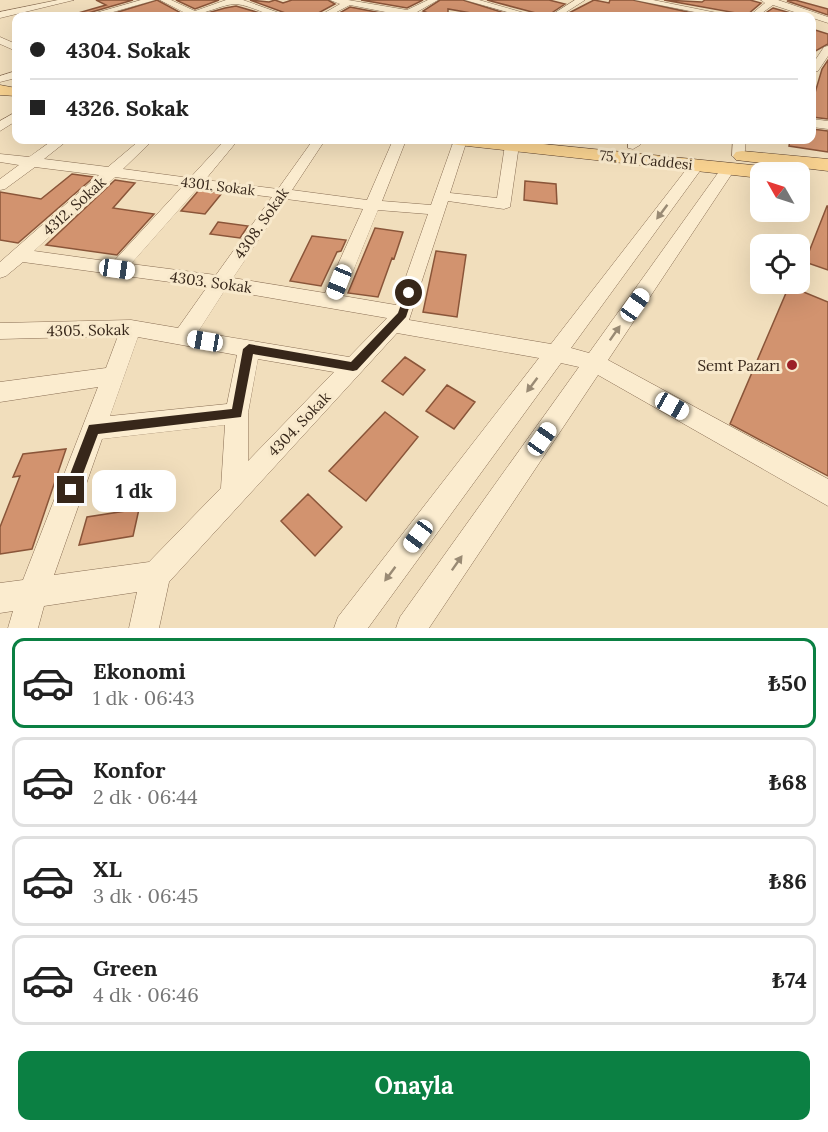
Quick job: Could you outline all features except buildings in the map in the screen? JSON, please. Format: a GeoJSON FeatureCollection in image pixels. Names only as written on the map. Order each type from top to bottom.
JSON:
{"type":"FeatureCollection","features":[{"type":"Feature","properties":{"kind":"main road","name":"75. Yıl Caddesi"},"geometry":{"type":"LineString","coordinates":[[501,144],[697,165],[736,155],[750,164]]}},
{"type":"Feature","properties":{"kind":"main road","name":"75. Yıl Caddesi"},"geometry":{"type":"LineString","coordinates":[[649,144],[828,165]]}},
{"type":"Feature","properties":{"kind":"main road"},"geometry":{"type":"LineString","coordinates":[[810,178],[828,180]]}},
{"type":"Feature","properties":{"kind":"street"},"geometry":{"type":"LineString","coordinates":[[13,12],[70,0]]}},
{"type":"Feature","properties":{"kind":"street"},"geometry":{"type":"LineString","coordinates":[[104,12],[151,0]]}},
{"type":"Feature","properties":{"kind":"street"},"geometry":{"type":"LineString","coordinates":[[164,0],[186,12]]}},
{"type":"Feature","properties":{"kind":"street"},"geometry":{"type":"LineString","coordinates":[[334,0],[397,12]]}},
{"type":"Feature","properties":{"kind":"street"},"geometry":{"type":"LineString","coordinates":[[372,7],[386,0]]}},
{"type":"Feature","properties":{"kind":"street"},"geometry":{"type":"LineString","coordinates":[[411,12],[434,0]]}},
{"type":"Feature","properties":{"kind":"street"},"geometry":{"type":"LineString","coordinates":[[469,0],[514,12]]}},
{"type":"Feature","properties":{"kind":"street"},"geometry":{"type":"LineString","coordinates":[[561,0],[579,2]]}},
{"type":"Feature","properties":{"kind":"street"},"geometry":{"type":"LineString","coordinates":[[639,0],[704,12]]}},
{"type":"Feature","properties":{"kind":"street"},"geometry":{"type":"LineString","coordinates":[[688,9],[699,0]]}},
{"type":"Feature","properties":{"kind":"street"},"geometry":{"type":"LineString","coordinates":[[758,12],[770,0],[807,12]]}},
{"type":"Feature","properties":{"kind":"street"},"geometry":{"type":"LineString","coordinates":[[58,1],[80,12]]}},
{"type":"Feature","properties":{"kind":"street"},"geometry":{"type":"LineString","coordinates":[[200,12],[234,1],[256,12]]}},
{"type":"Feature","properties":{"kind":"street"},"geometry":{"type":"LineString","coordinates":[[562,12],[579,2]]}},
{"type":"Feature","properties":{"kind":"street"},"geometry":{"type":"LineString","coordinates":[[331,12],[348,3]]}},
{"type":"Feature","properties":{"kind":"street"},"geometry":{"type":"LineString","coordinates":[[11,5],[21,10]]}},
{"type":"Feature","properties":{"kind":"street"},"geometry":{"type":"LineString","coordinates":[[486,12],[494,7]]}},
{"type":"Feature","properties":{"kind":"street"},"geometry":{"type":"LineString","coordinates":[[816,64],[825,47]]}},
{"type":"Feature","properties":{"kind":"street"},"geometry":{"type":"LineString","coordinates":[[0,186],[56,144]]}},
{"type":"Feature","properties":{"kind":"street","name":"4312. Sokak"},"geometry":{"type":"LineString","coordinates":[[0,272],[142,144]]}},
{"type":"Feature","properties":{"kind":"street"},"geometry":{"type":"LineString","coordinates":[[117,269],[228,144]]}},
{"type":"Feature","properties":{"kind":"street","name":"4308. Sokak"},"geometry":{"type":"LineString","coordinates":[[183,337],[316,144]]}},
{"type":"Feature","properties":{"kind":"street"},"geometry":{"type":"LineString","coordinates":[[331,301],[370,205],[398,144]]}},
{"type":"Feature","properties":{"kind":"street","name":"4304. Sokak"},"geometry":{"type":"LineString","coordinates":[[156,575],[398,320],[458,144]]}},
{"type":"Feature","properties":{"kind":"street","name":"4301. Sokak"},"geometry":{"type":"LineString","coordinates":[[0,158],[370,205],[504,204],[512,145]]}},
{"type":"Feature","properties":{"kind":"street"},"geometry":{"type":"LineString","coordinates":[[411,628],[736,155]]}},
{"type":"Feature","properties":{"kind":"street"},"geometry":{"type":"LineString","coordinates":[[349,628],[697,165]]}},
{"type":"Feature","properties":{"kind":"street","name":"4303. Sokak"},"geometry":{"type":"LineString","coordinates":[[18,255],[331,301],[398,320],[594,363],[828,493]]}},
{"type":"Feature","properties":{"kind":"street"},"geometry":{"type":"LineString","coordinates":[[23,628],[33,593],[131,328]]}},
{"type":"Feature","properties":{"kind":"street","name":"4305. Sokak"},"geometry":{"type":"LineString","coordinates":[[0,331],[131,328],[353,367]]}},
{"type":"Feature","properties":{"kind":"street"},"geometry":{"type":"LineString","coordinates":[[234,492],[237,413],[249,349]]}},
{"type":"Feature","properties":{"kind":"street"},"geometry":{"type":"LineString","coordinates":[[0,392],[113,376]]}},
{"type":"Feature","properties":{"kind":"street"},"geometry":{"type":"LineString","coordinates":[[93,429],[237,413]]}},
{"type":"Feature","properties":{"kind":"street"},"geometry":{"type":"LineString","coordinates":[[0,598],[156,575],[144,628]]}},
{"type":"Feature","properties":{"kind":"place","name":"Semt Pazarı"},"geometry":{"type":"Point","coordinates":[792,365]}},
{"type":"Feature","properties":{"kind":"route"},"geometry":{"type":"LineString","coordinates":[[71,490],[93,429],[237,413],[249,349],[353,367],[403,314],[409,293]]}}]}
